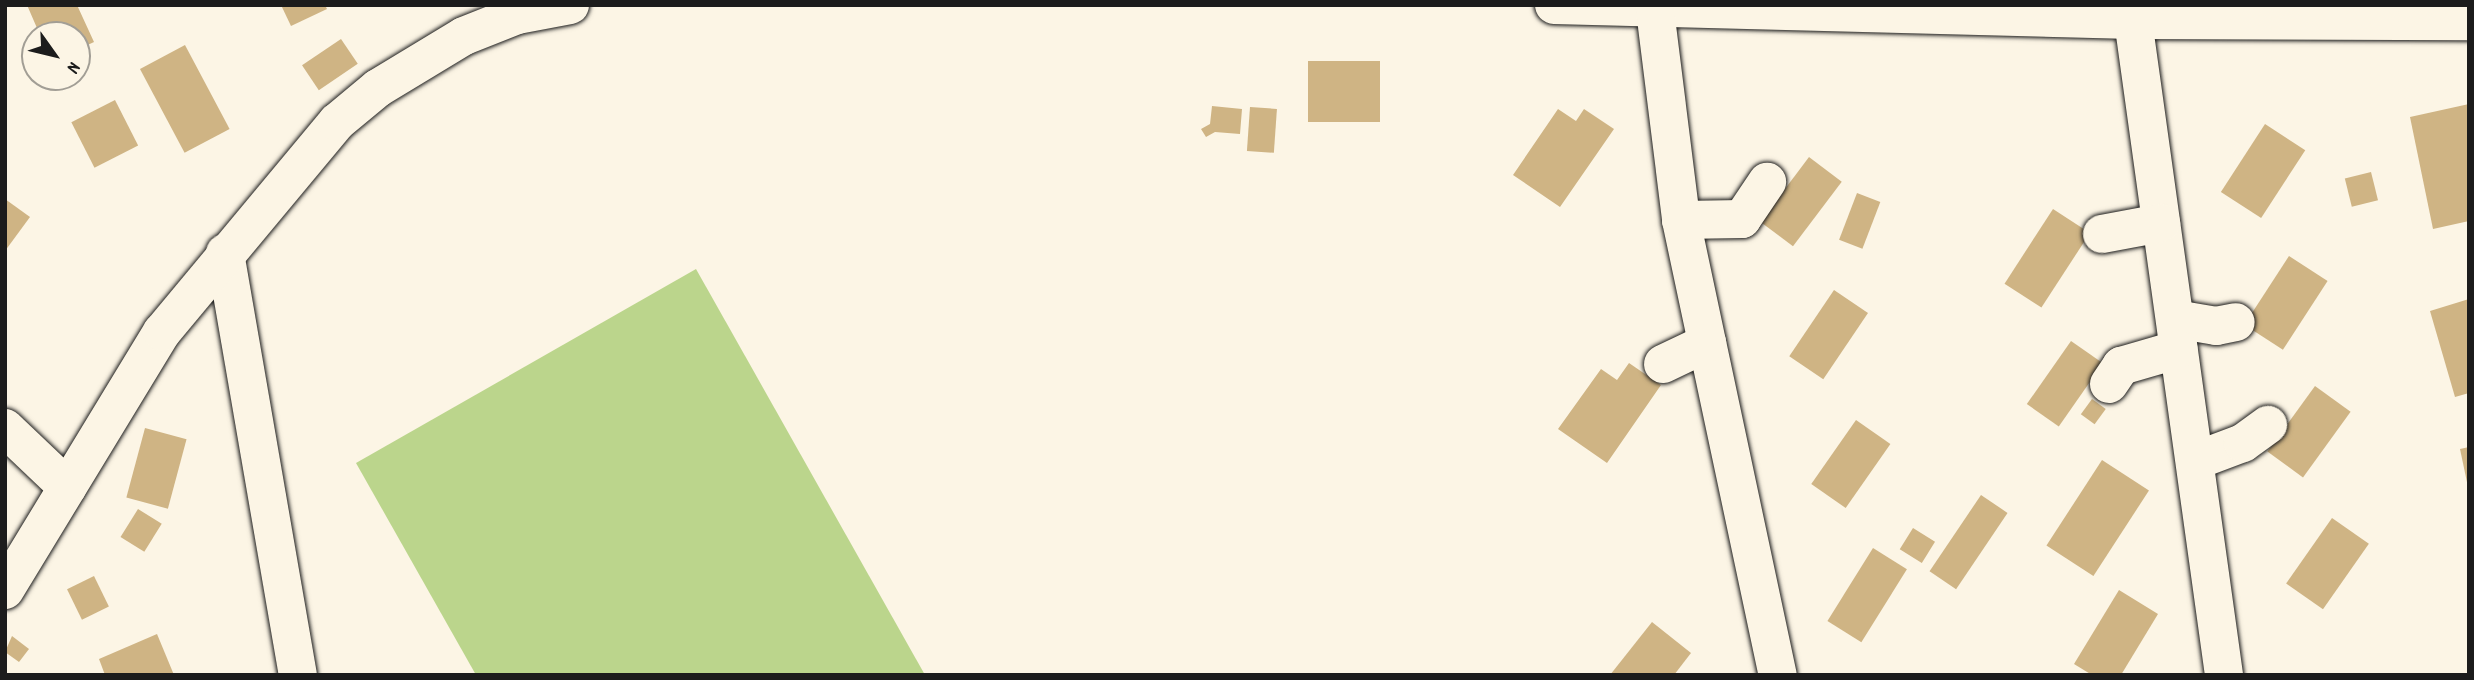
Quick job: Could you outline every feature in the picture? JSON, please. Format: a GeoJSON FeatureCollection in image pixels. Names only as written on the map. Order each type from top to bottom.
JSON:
{"type":"FeatureCollection","features":[{"type":"Feature","properties":{"kind":"street"},"geometry":{"type":"LineString","coordinates":[[5,590],[162,332],[225,253],[337,122],[378,88],[464,36],[517,15],[570,5]]}},
{"type":"Feature","properties":{"kind":"street"},"geometry":{"type":"LineString","coordinates":[[1554,5],[1655,10],[1972,11],[2133,20],[2391,13],[2469,20]]}},
{"type":"Feature","properties":{"kind":"street"},"geometry":{"type":"LineString","coordinates":[[1655,10],[1681,220],[1778,675]]}},
{"type":"Feature","properties":{"kind":"street"},"geometry":{"type":"LineString","coordinates":[[2133,20],[2224,675]]}},
{"type":"Feature","properties":{"kind":"street"},"geometry":{"type":"LineString","coordinates":[[1681,220],[1742,219],[1767,182]]}},
{"type":"Feature","properties":{"kind":"street"},"geometry":{"type":"LineString","coordinates":[[2102,234],[2161,223]]}},
{"type":"Feature","properties":{"kind":"street"},"geometry":{"type":"LineString","coordinates":[[225,253],[298,675]]}},
{"type":"Feature","properties":{"kind":"street"},"geometry":{"type":"LineString","coordinates":[[2109,384],[2121,366],[2177,334],[2236,321]]}},
{"type":"Feature","properties":{"kind":"street"},"geometry":{"type":"LineString","coordinates":[[1663,364],[1707,342]]}},
{"type":"Feature","properties":{"kind":"street"},"geometry":{"type":"LineString","coordinates":[[2194,461],[2243,443],[2268,425]]}},
{"type":"Feature","properties":{"kind":"street"},"geometry":{"type":"LineString","coordinates":[[5,428],[67,487]]}},
{"type":"Feature","properties":{"kind":"green space"},"geometry":{"type":"Polygon","coordinates":[[[696,269],[925,675],[476,675],[356,463],[696,269]]]}},
{"type":"Feature","properties":{"kind":"building"},"geometry":{"type":"Polygon","coordinates":[[[27,5],[77,5],[84,21],[34,21],[27,5]]]}},
{"type":"Feature","properties":{"kind":"building"},"geometry":{"type":"Polygon","coordinates":[[[281,5],[325,5],[327,9],[291,26],[281,5]]]}},
{"type":"Feature","properties":{"kind":"building"},"geometry":{"type":"Polygon","coordinates":[[[341,39],[358,64],[319,90],[302,65],[341,39]]]}},
{"type":"Feature","properties":{"kind":"building"},"geometry":{"type":"Polygon","coordinates":[[[185,45],[230,129],[185,153],[140,69],[185,45]]]}},
{"type":"Feature","properties":{"kind":"building"},"geometry":{"type":"Polygon","coordinates":[[[1308,61],[1380,61],[1380,122],[1308,122],[1308,61]]]}},
{"type":"Feature","properties":{"kind":"building"},"geometry":{"type":"Polygon","coordinates":[[[115,100],[138,145],[94,168],[71,122],[115,100]]]}},
{"type":"Feature","properties":{"kind":"building"},"geometry":{"type":"Polygon","coordinates":[[[2469,104],[2469,221],[2433,229],[2410,117],[2469,104]]]}},
{"type":"Feature","properties":{"kind":"building"},"geometry":{"type":"Polygon","coordinates":[[[1212,106],[1242,109],[1240,134],[1215,132],[1206,137],[1201,129],[1210,124],[1212,106]]]}},
{"type":"Feature","properties":{"kind":"building"},"geometry":{"type":"Polygon","coordinates":[[[1250,107],[1277,109],[1274,153],[1247,151],[1250,107]]]}},
{"type":"Feature","properties":{"kind":"building"},"geometry":{"type":"Polygon","coordinates":[[[1558,109],[1576,121],[1584,109],[1614,129],[1560,207],[1513,175],[1558,109]]]}},
{"type":"Feature","properties":{"kind":"building"},"geometry":{"type":"Polygon","coordinates":[[[2265,124],[2305,150],[2261,218],[2221,192],[2265,124]]]}},
{"type":"Feature","properties":{"kind":"building"},"geometry":{"type":"Polygon","coordinates":[[[1809,157],[1842,182],[1793,246],[1760,222],[1809,157]]]}},
{"type":"Feature","properties":{"kind":"building"},"geometry":{"type":"Polygon","coordinates":[[[2371,172],[2378,200],[2352,207],[2345,179],[2371,172]]]}},
{"type":"Feature","properties":{"kind":"building"},"geometry":{"type":"Polygon","coordinates":[[[1857,193],[1880,202],[1862,249],[1839,240],[1857,193]]]}},
{"type":"Feature","properties":{"kind":"building"},"geometry":{"type":"Polygon","coordinates":[[[5,199],[30,217],[5,251],[5,199]]]}},
{"type":"Feature","properties":{"kind":"building"},"geometry":{"type":"Polygon","coordinates":[[[2053,209],[2090,233],[2041,308],[2005,284],[2053,209]]]}},
{"type":"Feature","properties":{"kind":"building"},"geometry":{"type":"Polygon","coordinates":[[[2289,256],[2328,281],[2283,350],[2244,325],[2289,256]]]}},
{"type":"Feature","properties":{"kind":"building"},"geometry":{"type":"Polygon","coordinates":[[[1834,290],[1868,313],[1823,379],[1789,356],[1834,290]]]}},
{"type":"Feature","properties":{"kind":"building"},"geometry":{"type":"Polygon","coordinates":[[[2469,299],[2469,393],[2455,397],[2430,311],[2469,299]]]}},
{"type":"Feature","properties":{"kind":"building"},"geometry":{"type":"Polygon","coordinates":[[[2071,341],[2103,363],[2059,426],[2027,404],[2071,341]]]}},
{"type":"Feature","properties":{"kind":"building"},"geometry":{"type":"Polygon","coordinates":[[[1629,363],[1661,385],[1607,463],[1558,429],[1601,369],[1617,380],[1629,363]]]}},
{"type":"Feature","properties":{"kind":"building"},"geometry":{"type":"Polygon","coordinates":[[[2315,386],[2351,412],[2303,477],[2267,452],[2315,386]]]}},
{"type":"Feature","properties":{"kind":"building"},"geometry":{"type":"Polygon","coordinates":[[[2092,399],[2106,409],[2095,424],[2081,414],[2092,399]]]}},
{"type":"Feature","properties":{"kind":"building"},"geometry":{"type":"Polygon","coordinates":[[[1856,420],[1890,444],[1846,508],[1811,484],[1856,420]]]}},
{"type":"Feature","properties":{"kind":"building"},"geometry":{"type":"Polygon","coordinates":[[[145,428],[187,439],[168,509],[126,498],[145,428]]]}},
{"type":"Feature","properties":{"kind":"building"},"geometry":{"type":"Polygon","coordinates":[[[2469,447],[2469,487],[2468,487],[2460,449],[2469,447]]]}},
{"type":"Feature","properties":{"kind":"building"},"geometry":{"type":"Polygon","coordinates":[[[2102,460],[2149,490],[2093,576],[2046,546],[2102,460]]]}},
{"type":"Feature","properties":{"kind":"building"},"geometry":{"type":"Polygon","coordinates":[[[1981,495],[2008,513],[1956,589],[1930,571],[1981,495]]]}},
{"type":"Feature","properties":{"kind":"building"},"geometry":{"type":"Polygon","coordinates":[[[138,509],[162,524],[144,552],[121,537],[138,509]]]}},
{"type":"Feature","properties":{"kind":"building"},"geometry":{"type":"Polygon","coordinates":[[[2332,518],[2369,544],[2323,609],[2286,584],[2332,518]]]}},
{"type":"Feature","properties":{"kind":"building"},"geometry":{"type":"Polygon","coordinates":[[[1913,528],[1935,542],[1922,563],[1900,549],[1913,528]]]}},
{"type":"Feature","properties":{"kind":"building"},"geometry":{"type":"Polygon","coordinates":[[[1873,548],[1907,569],[1861,642],[1827,621],[1873,548]]]}},
{"type":"Feature","properties":{"kind":"building"},"geometry":{"type":"Polygon","coordinates":[[[94,576],[109,607],[82,620],[67,589],[94,576]]]}},
{"type":"Feature","properties":{"kind":"building"},"geometry":{"type":"Polygon","coordinates":[[[2119,590],[2158,614],[2121,675],[2092,675],[2074,664],[2119,590]]]}},
{"type":"Feature","properties":{"kind":"building"},"geometry":{"type":"Polygon","coordinates":[[[1652,622],[1691,653],[1674,675],[1610,675],[1652,622]]]}},
{"type":"Feature","properties":{"kind":"building"},"geometry":{"type":"Polygon","coordinates":[[[157,634],[174,675],[105,675],[99,659],[157,634]]]}},
{"type":"Feature","properties":{"kind":"building"},"geometry":{"type":"Polygon","coordinates":[[[12,636],[29,649],[19,662],[5,652],[12,636]]]}}]}
